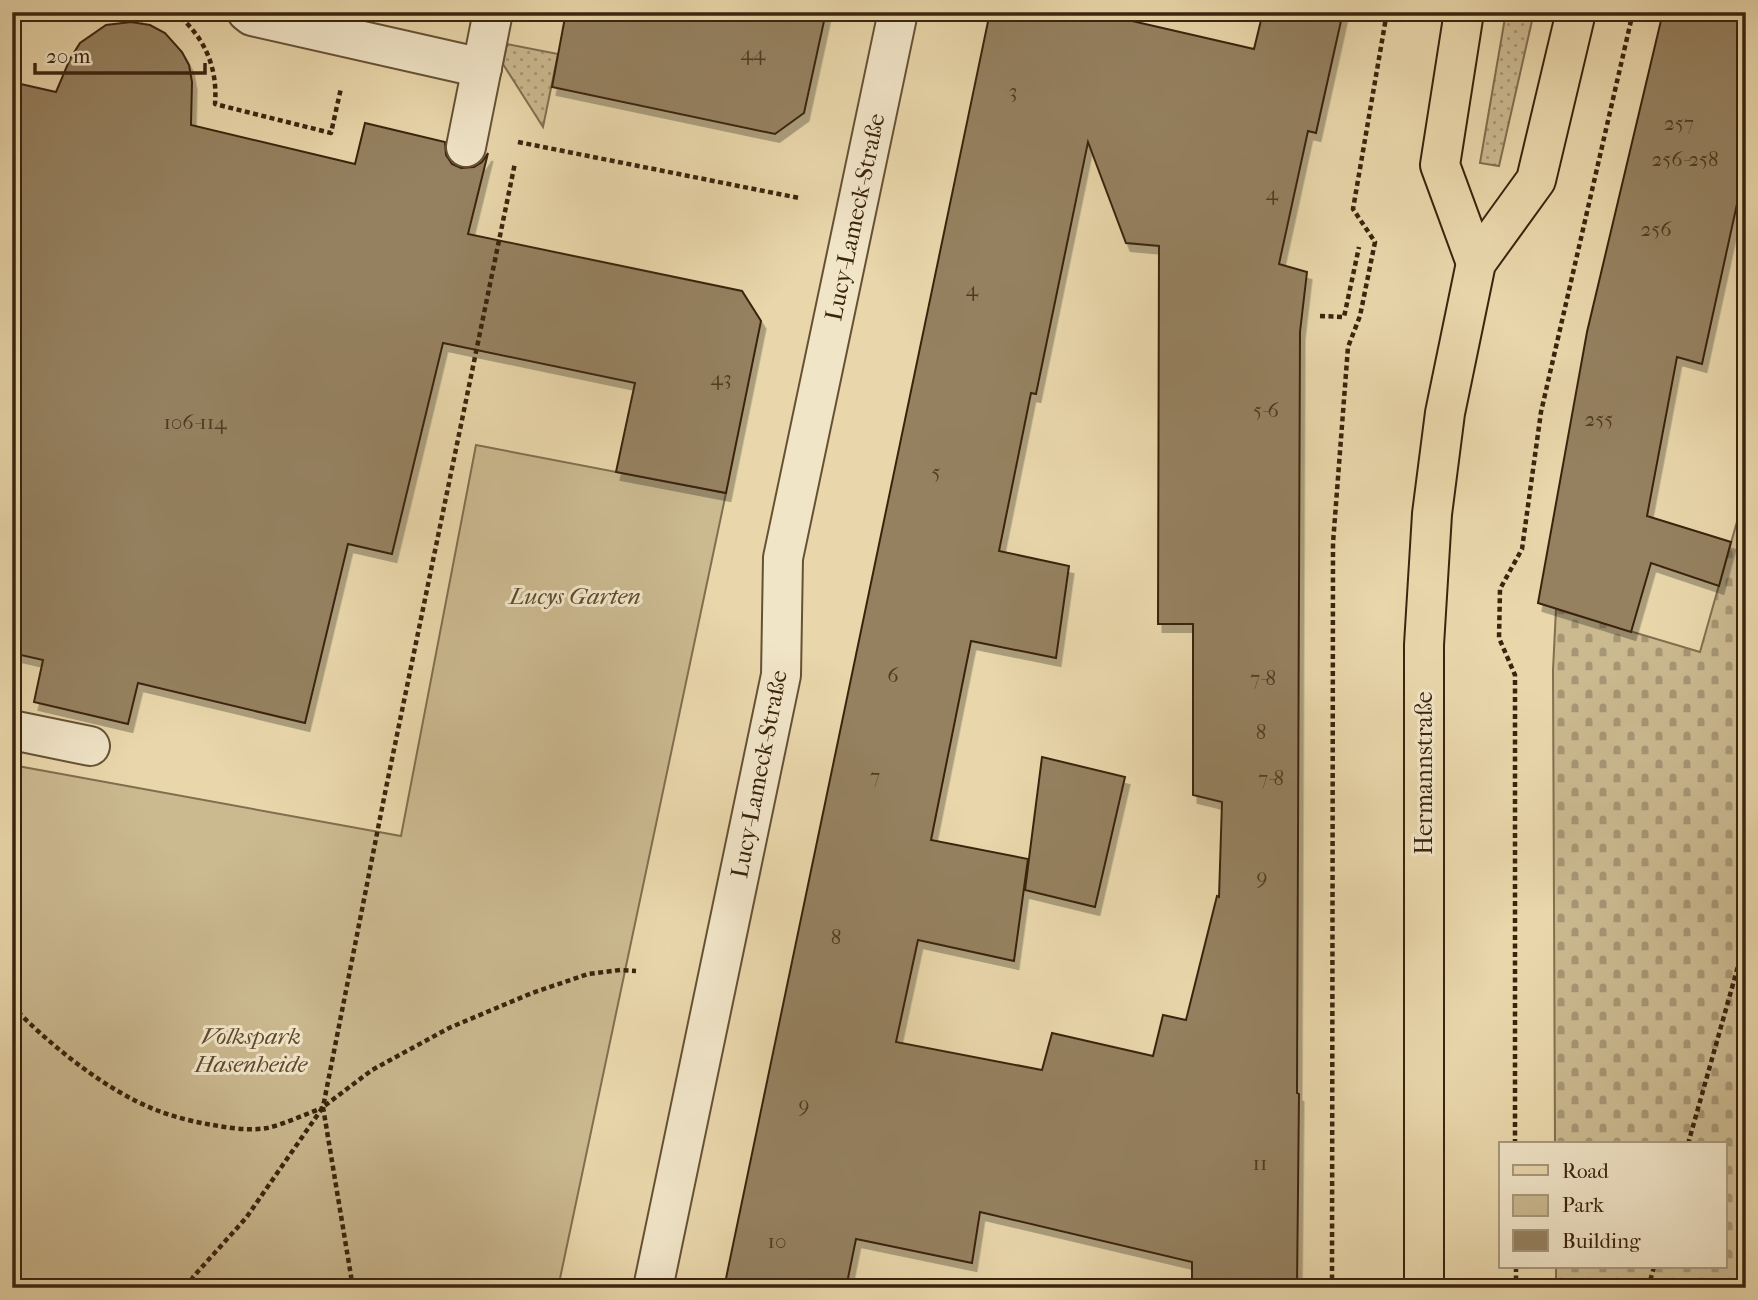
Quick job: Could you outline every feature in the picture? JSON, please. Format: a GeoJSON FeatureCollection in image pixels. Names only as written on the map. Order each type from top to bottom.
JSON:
{"type":"FeatureCollection","features":[{"type":"Feature","properties":{"kind":"main road"},"geometry":{"type":"LineString","coordinates":[[1464,12],[1440,165],[1476,263]]}},
{"type":"Feature","properties":{"kind":"main road","name":"Hermannstraße"},"geometry":{"type":"LineString","coordinates":[[1424,1288],[1424,645],[1432,514],[1444,425],[1476,263],[1536,180],[1576,12]]}},
{"type":"Feature","properties":{"kind":"street"},"geometry":{"type":"LineString","coordinates":[[247,12],[252,16],[482,68]]}},
{"type":"Feature","properties":{"kind":"street"},"geometry":{"type":"LineString","coordinates":[[466,147],[493,12]]}},
{"type":"Feature","properties":{"kind":"street","name":"Lucy-Lameck-Straße"},"geometry":{"type":"LineString","coordinates":[[653,1288],[781,675],[783,558],[898,12]]}},
{"type":"Feature","properties":{"kind":"street"},"geometry":{"type":"LineString","coordinates":[[12,730],[90,746]]}},
{"type":"Feature","properties":{"kind":"path"},"geometry":{"type":"LineString","coordinates":[[125,12],[126,15],[142,15],[155,20],[158,12]]}},
{"type":"Feature","properties":{"kind":"path"},"geometry":{"type":"LineString","coordinates":[[174,12],[189,23],[204,44],[212,63],[216,84],[215,104],[331,133]]}},
{"type":"Feature","properties":{"kind":"path"},"geometry":{"type":"LineString","coordinates":[[1332,1288],[1333,543],[1348,346],[1360,316],[1375,242],[1353,209],[1387,12]]}},
{"type":"Feature","properties":{"kind":"path"},"geometry":{"type":"LineString","coordinates":[[1516,1142],[1515,675],[1499,638],[1500,589],[1522,549],[1543,400],[1633,12]]}},
{"type":"Feature","properties":{"kind":"path"},"geometry":{"type":"LineString","coordinates":[[140,23],[142,15]]}},
{"type":"Feature","properties":{"kind":"path"},"geometry":{"type":"LineString","coordinates":[[482,68],[519,131],[517,151]]}},
{"type":"Feature","properties":{"kind":"path"},"geometry":{"type":"LineString","coordinates":[[518,142],[799,198]]}},
{"type":"Feature","properties":{"kind":"path"},"geometry":{"type":"LineString","coordinates":[[353,1288],[323,1107],[354,961],[384,793],[515,161]]}},
{"type":"Feature","properties":{"kind":"path"},"geometry":{"type":"LineString","coordinates":[[1320,316],[1344,317],[1359,247]]}},
{"type":"Feature","properties":{"kind":"path"},"geometry":{"type":"LineString","coordinates":[[1689,1142],[1746,938]]}},
{"type":"Feature","properties":{"kind":"path"},"geometry":{"type":"LineString","coordinates":[[12,1006],[36,1030],[78,1062],[118,1090],[156,1110],[196,1122],[237,1129],[266,1128],[323,1107],[372,1070],[449,1028],[532,993],[588,974],[636,971]]}},
{"type":"Feature","properties":{"kind":"path"},"geometry":{"type":"LineString","coordinates":[[187,1288],[193,1277],[246,1218],[323,1107]]}},
{"type":"Feature","properties":{"kind":"path"},"geometry":{"type":"LineString","coordinates":[[1516,1268],[1516,1288]]}},
{"type":"Feature","properties":{"kind":"path"},"geometry":{"type":"LineString","coordinates":[[1648,1288],[1654,1268]]}},
{"type":"Feature","properties":{"kind":"green space"},"geometry":{"type":"Polygon","coordinates":[[[1506,12],[1534,12],[1499,166],[1480,163],[1506,12]]]}},
{"type":"Feature","properties":{"kind":"green space"},"geometry":{"type":"Polygon","coordinates":[[[507,44],[558,54],[543,127],[503,64],[507,44]]]}},
{"type":"Feature","properties":{"kind":"green space","name":"Volkspark Hasenheide"},"geometry":{"type":"Polygon","coordinates":[[[476,445],[726,493],[558,1288],[12,1288],[12,765],[401,836],[476,445]]]}},
{"type":"Feature","properties":{"kind":"green space"},"geometry":{"type":"Polygon","coordinates":[[[1746,490],[1746,1288],[1556,1288],[1556,1268],[1726,1268],[1726,1142],[1555,1142],[1553,670],[1556,609],[1700,652],[1746,490]]]}},
{"type":"Feature","properties":{"kind":"building"},"geometry":{"type":"Polygon","coordinates":[[[566,12],[826,12],[804,113],[775,134],[552,87],[566,12]]]}},
{"type":"Feature","properties":{"kind":"building"},"geometry":{"type":"Polygon","coordinates":[[[990,12],[1093,12],[1254,49],[1263,12],[1343,12],[1316,133],[1308,131],[1279,264],[1307,272],[1300,332],[1297,1288],[1192,1288],[1192,1262],[980,1212],[972,1263],[856,1239],[846,1288],[724,1288],[990,12]],[[1088,142],[1036,394],[1031,393],[999,551],[1069,566],[1056,658],[971,641],[931,840],[1028,859],[1014,961],[918,940],[896,1042],[1042,1070],[1052,1033],[1153,1056],[1163,1015],[1186,1020],[1217,896],[1219,897],[1222,802],[1193,795],[1193,624],[1158,624],[1159,246],[1126,243],[1088,142]]]}},
{"type":"Feature","properties":{"kind":"building"},"geometry":{"type":"Polygon","coordinates":[[[1663,12],[1746,12],[1746,163],[1702,364],[1677,357],[1647,516],[1731,542],[1719,586],[1651,563],[1631,632],[1538,603],[1587,332],[1663,12]]]}},
{"type":"Feature","properties":{"kind":"building"},"geometry":{"type":"Polygon","coordinates":[[[131,22],[150,25],[165,33],[182,52],[189,65],[192,82],[191,125],[355,164],[365,123],[445,142],[446,155],[452,164],[461,168],[474,167],[482,162],[488,153],[468,234],[742,291],[761,321],[726,493],[616,472],[635,383],[443,343],[392,554],[348,544],[305,723],[138,683],[128,724],[34,702],[43,660],[12,653],[12,82],[56,92],[80,43],[106,25],[131,22]]]}},
{"type":"Feature","properties":{"kind":"building"},"geometry":{"type":"Polygon","coordinates":[[[1042,757],[1125,777],[1095,907],[1025,890],[1042,757]]]}},
{"type":"Feature","properties":{"kind":"park label","name":"Lucys Garten"},"geometry":{"type":"Point","coordinates":[575,596]}}]}
